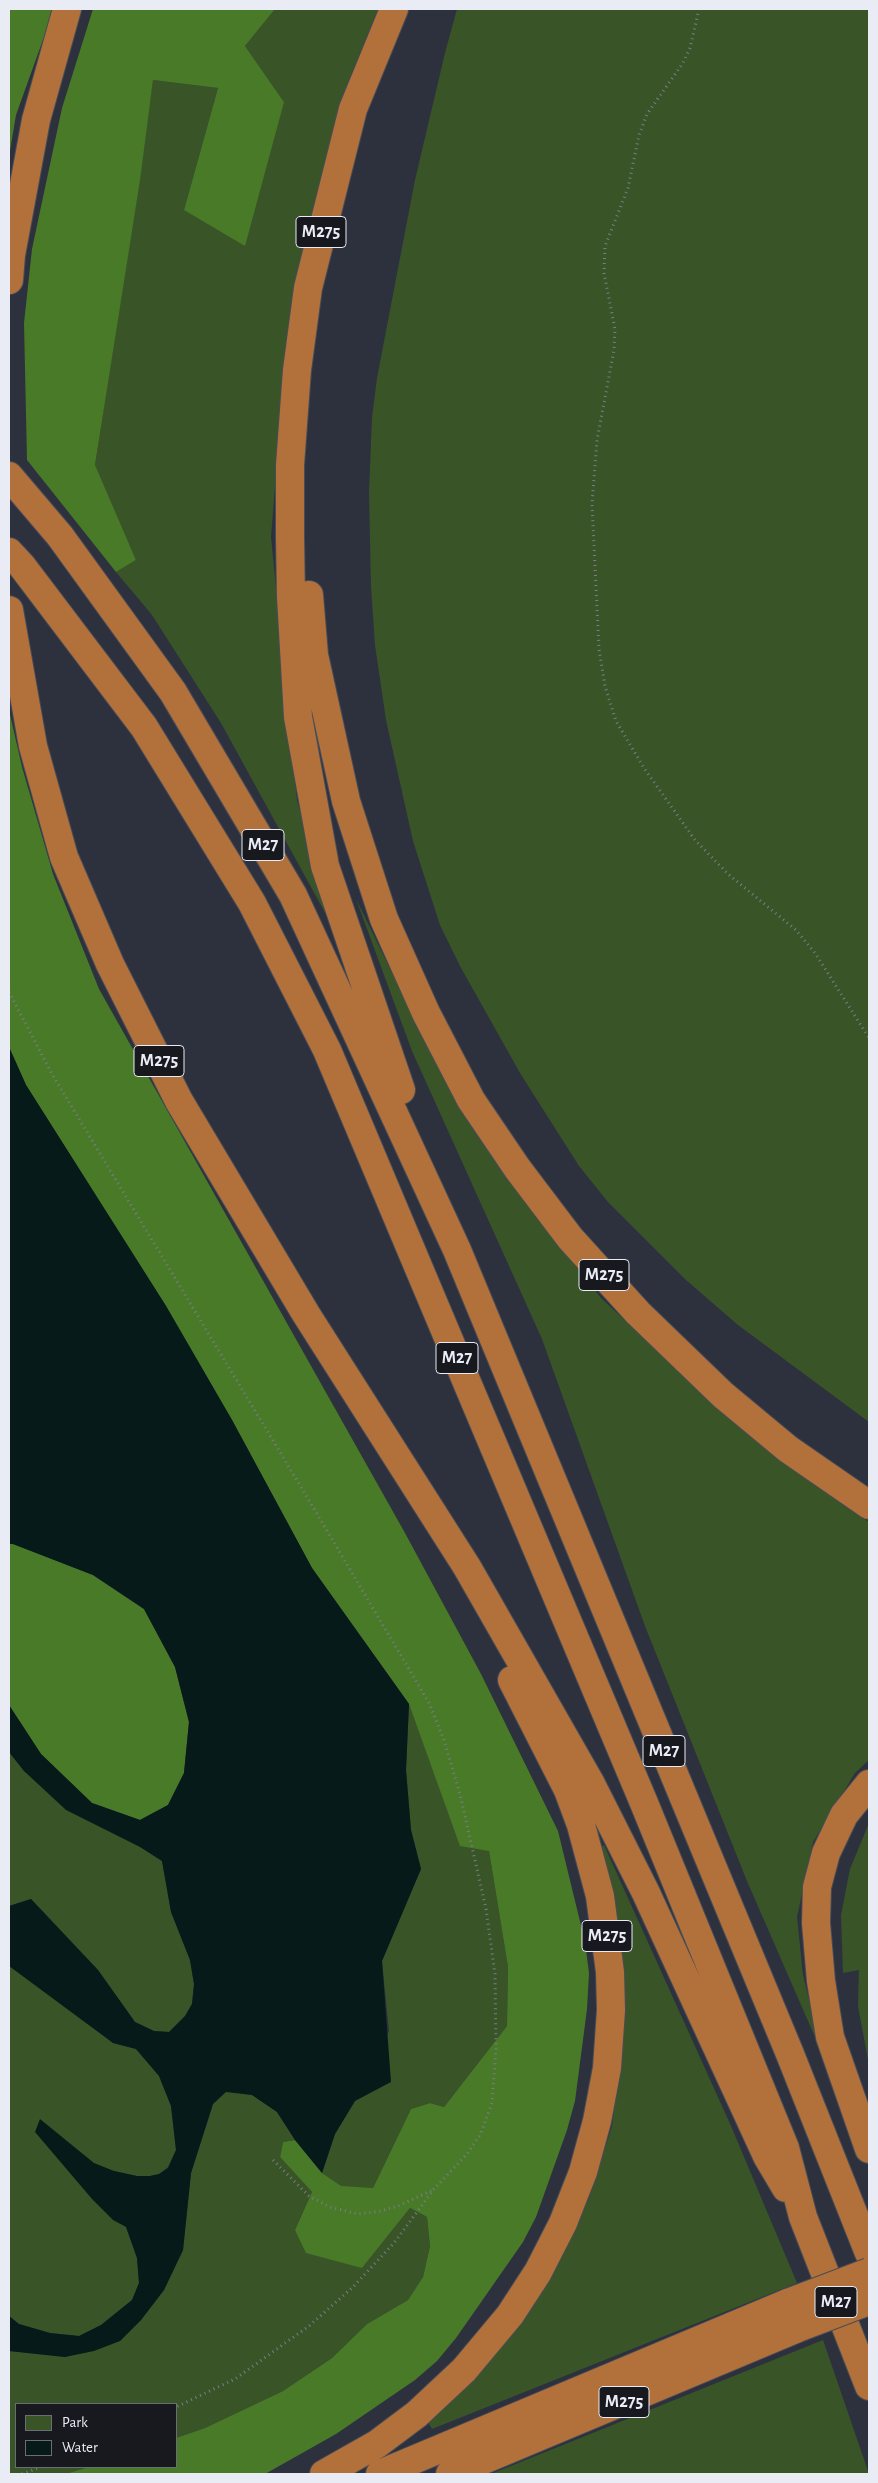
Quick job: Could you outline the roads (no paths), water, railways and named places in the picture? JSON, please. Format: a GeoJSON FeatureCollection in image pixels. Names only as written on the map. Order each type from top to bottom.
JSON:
{"type":"FeatureCollection","features":[{"type":"Feature","properties":{"kind":"highway"},"geometry":{"type":"LineString","coordinates":[[9,280],[11,255],[36,120],[67,9]]}},
{"type":"Feature","properties":{"kind":"highway","name":"M275"},"geometry":{"type":"LineString","coordinates":[[394,9],[353,109],[310,278],[297,370],[290,465],[306,565],[314,655],[346,801],[384,919],[426,1014],[471,1100],[517,1168],[570,1238],[638,1313],[729,1400],[788,1449],[869,1505]]}},
{"type":"Feature","properties":{"kind":"highway"},"geometry":{"type":"LineString","coordinates":[[290,465],[291,598],[298,717],[325,866],[390,1063],[425,1149],[457,1250]]}},
{"type":"Feature","properties":{"kind":"highway","name":"M27"},"geometry":{"type":"LineString","coordinates":[[9,476],[60,536],[173,692],[293,896],[457,1250],[782,2036],[869,2253]]}},
{"type":"Feature","properties":{"kind":"highway","name":"M27"},"geometry":{"type":"LineString","coordinates":[[9,552],[22,566],[144,727],[252,903],[327,1050],[644,1803],[785,2148],[803,2217],[869,2386]]}},
{"type":"Feature","properties":{"kind":"highway","name":"M275"},"geometry":{"type":"LineString","coordinates":[[9,610],[33,746],[64,857],[110,964],[179,1100],[306,1314],[406,1472],[421,1518],[544,1741],[581,1825],[592,1862],[606,1930],[610,1972],[610,2034],[603,2094],[583,2172],[563,2223],[527,2290],[486,2345],[438,2396],[377,2444],[324,2474]]}},
{"type":"Feature","properties":{"kind":"highway"},"geometry":{"type":"LineString","coordinates":[[406,1472],[472,1575],[591,1784],[646,1893],[767,2156],[803,2217]]}},
{"type":"Feature","properties":{"kind":"highway"},"geometry":{"type":"LineString","coordinates":[[869,1784],[844,1816],[826,1853],[817,1887],[816,1923],[821,1981],[830,2037],[869,2150]]}},
{"type":"Feature","properties":{"kind":"highway"},"geometry":{"type":"LineString","coordinates":[[380,2474],[790,2302],[869,2272]]}},
{"type":"Feature","properties":{"kind":"highway","name":"M275"},"geometry":{"type":"LineString","coordinates":[[450,2474],[798,2328],[869,2301]]}},
{"type":"Feature","properties":{"kind":"water"},"geometry":{"type":"Polygon","coordinates":[[[9,1047],[26,1085],[166,1306],[232,1420],[312,1568],[409,1704],[406,1770],[411,1830],[421,1869],[382,1961],[391,2082],[355,2101],[335,2134],[322,2173],[295,2140],[277,2112],[252,2095],[226,2092],[213,2104],[191,2173],[183,2250],[164,2290],[141,2320],[120,2341],[94,2351],[65,2357],[9,2351],[9,2316],[19,2324],[50,2333],[79,2336],[101,2325],[132,2300],[139,2283],[137,2258],[126,2227],[113,2220],[92,2199],[35,2132],[40,2119],[94,2163],[114,2171],[137,2176],[150,2176],[159,2174],[168,2168],[176,2150],[171,2106],[159,2076],[136,2049],[113,2043],[9,1966],[9,1906],[31,1899],[98,1970],[135,2022],[154,2031],[169,2032],[185,2016],[192,2004],[194,1984],[190,1960],[171,1912],[162,1861],[140,1847],[66,1810],[24,1771],[9,1752],[9,1705],[41,1754],[92,1803],[140,1820],[168,1805],[184,1773],[189,1722],[175,1667],[144,1609],[93,1575],[9,1544],[9,1047]]]}}]}
